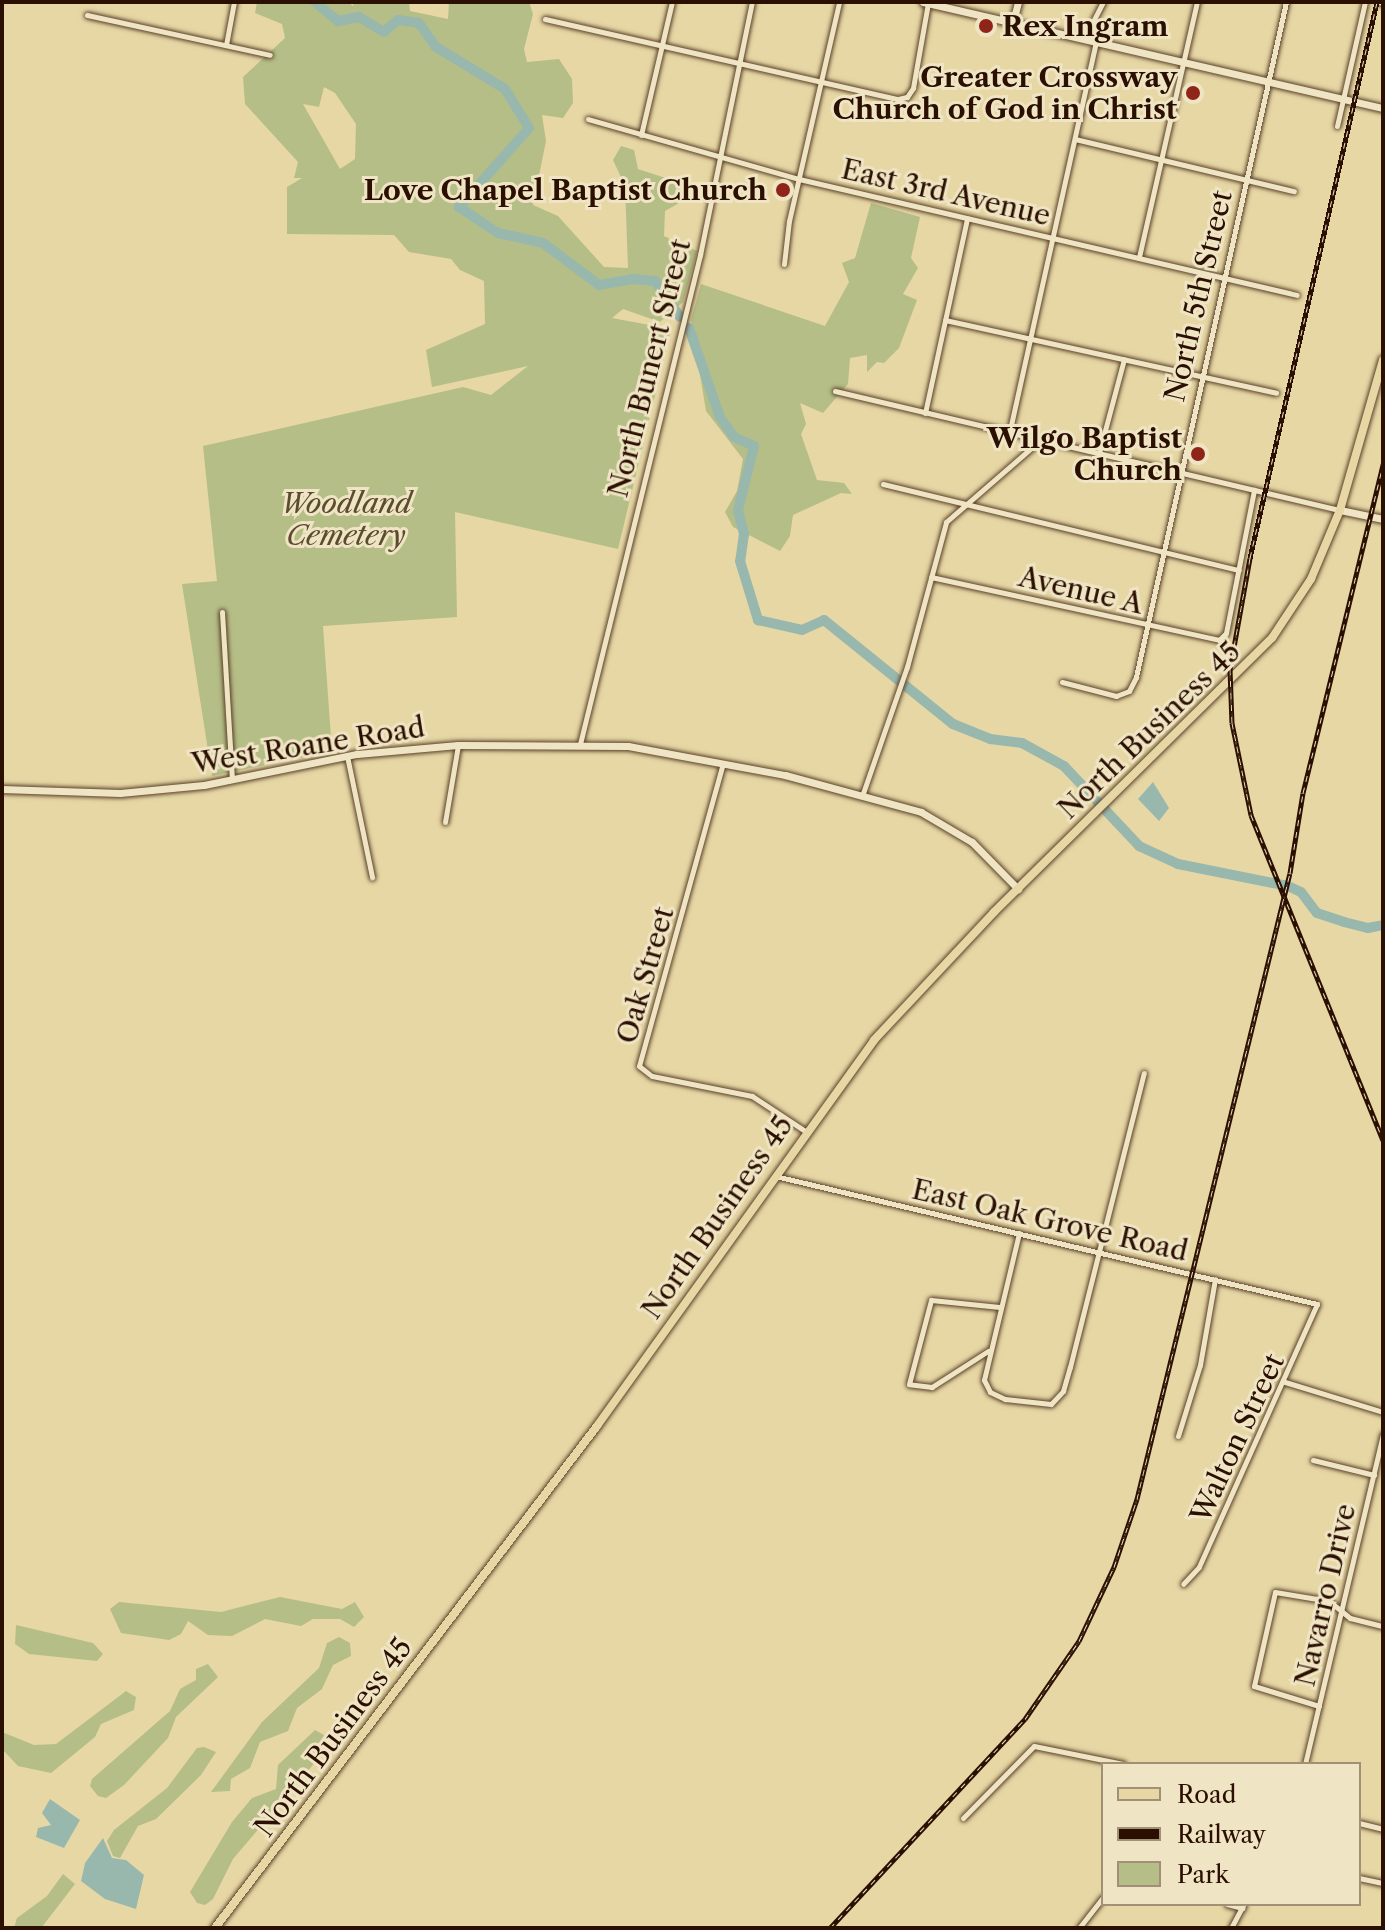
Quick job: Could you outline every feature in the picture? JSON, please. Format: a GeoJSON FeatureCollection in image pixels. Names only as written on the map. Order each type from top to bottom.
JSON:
{"type":"FeatureCollection","features":[{"type":"Feature","properties":{"kind":"main road","name":"North Business 45"},"geometry":{"type":"LineString","coordinates":[[215,1928],[597,1426],[805,1131],[904,1006],[1018,889],[1255,657],[1311,579],[1340,510],[1383,360]]}},
{"type":"Feature","properties":{"kind":"street"},"geometry":{"type":"LineString","coordinates":[[226,45],[234,2]]}},
{"type":"Feature","properties":{"kind":"street"},"geometry":{"type":"LineString","coordinates":[[641,135],[672,2]]}},
{"type":"Feature","properties":{"kind":"street","name":"North Bunert Street"},"geometry":{"type":"LineString","coordinates":[[580,744],[721,159],[752,2]]}},
{"type":"Feature","properties":{"kind":"street"},"geometry":{"type":"LineString","coordinates":[[784,264],[799,179],[839,2]]}},
{"type":"Feature","properties":{"kind":"street"},"geometry":{"type":"LineString","coordinates":[[545,19],[821,81],[907,97],[926,2],[1383,108]]}},
{"type":"Feature","properties":{"kind":"street"},"geometry":{"type":"LineString","coordinates":[[1013,22],[1018,2]]}},
{"type":"Feature","properties":{"kind":"street"},"geometry":{"type":"LineString","coordinates":[[1084,39],[1103,2]]}},
{"type":"Feature","properties":{"kind":"street"},"geometry":{"type":"LineString","coordinates":[[1139,257],[1197,2]]}},
{"type":"Feature","properties":{"kind":"street","name":"North 5th Street"},"geometry":{"type":"LineString","coordinates":[[1062,682],[1116,696],[1129,691],[1150,626],[1200,373],[1286,2]]}},
{"type":"Feature","properties":{"kind":"street"},"geometry":{"type":"LineString","coordinates":[[1337,126],[1365,2]]}},
{"type":"Feature","properties":{"kind":"street"},"geometry":{"type":"LineString","coordinates":[[87,15],[270,55]]}},
{"type":"Feature","properties":{"kind":"street"},"geometry":{"type":"LineString","coordinates":[[1009,434],[1096,42]]}},
{"type":"Feature","properties":{"kind":"street","name":"East 3rd Avenue"},"geometry":{"type":"LineString","coordinates":[[588,119],[799,179],[1297,295]]}},
{"type":"Feature","properties":{"kind":"street"},"geometry":{"type":"LineString","coordinates":[[1075,139],[1246,177],[1294,191]]}},
{"type":"Feature","properties":{"kind":"street"},"geometry":{"type":"LineString","coordinates":[[925,413],[967,218]]}},
{"type":"Feature","properties":{"kind":"street"},"geometry":{"type":"LineString","coordinates":[[945,320],[1200,373],[1276,393]]}},
{"type":"Feature","properties":{"kind":"street"},"geometry":{"type":"LineString","coordinates":[[1099,453],[1124,359]]}},
{"type":"Feature","properties":{"kind":"street"},"geometry":{"type":"LineString","coordinates":[[835,391],[1383,519]]}},
{"type":"Feature","properties":{"kind":"street"},"geometry":{"type":"LineString","coordinates":[[862,797],[907,667],[942,530],[959,505],[1039,441]]}},
{"type":"Feature","properties":{"kind":"street"},"geometry":{"type":"LineString","coordinates":[[883,484],[959,505],[1239,570],[1254,490]]}},
{"type":"Feature","properties":{"kind":"street","name":"Avenue A"},"geometry":{"type":"LineString","coordinates":[[931,577],[1221,639],[1239,570]]}},
{"type":"Feature","properties":{"kind":"street"},"geometry":{"type":"LineString","coordinates":[[222,612],[232,779]]}},
{"type":"Feature","properties":{"kind":"street","name":"West Roane Road"},"geometry":{"type":"LineString","coordinates":[[2,789],[120,793],[232,779],[347,756],[458,745],[580,744],[723,763],[862,797],[949,825],[1018,889]]}},
{"type":"Feature","properties":{"kind":"street"},"geometry":{"type":"LineString","coordinates":[[445,822],[458,745]]}},
{"type":"Feature","properties":{"kind":"street"},"geometry":{"type":"LineString","coordinates":[[347,756],[372,877]]}},
{"type":"Feature","properties":{"kind":"street","name":"Oak Street"},"geometry":{"type":"LineString","coordinates":[[723,763],[639,1066],[652,1076],[752,1096],[805,1131]]}},
{"type":"Feature","properties":{"kind":"street"},"geometry":{"type":"LineString","coordinates":[[1019,1233],[984,1380],[990,1392],[1005,1399],[1051,1404],[1063,1391],[1101,1252],[1144,1073]]}},
{"type":"Feature","properties":{"kind":"street","name":"East Oak Grove Road"},"geometry":{"type":"LineString","coordinates":[[773,1175],[1317,1304]]}},
{"type":"Feature","properties":{"kind":"street"},"geometry":{"type":"LineString","coordinates":[[1178,1436],[1200,1365],[1215,1279]]}},
{"type":"Feature","properties":{"kind":"street"},"geometry":{"type":"LineString","coordinates":[[989,1351],[946,1380],[913,1387],[909,1375],[928,1304],[934,1299],[1000,1307]]}},
{"type":"Feature","properties":{"kind":"street","name":"Walton Street"},"geometry":{"type":"LineString","coordinates":[[1183,1584],[1199,1567],[1285,1382],[1317,1304]]}},
{"type":"Feature","properties":{"kind":"street"},"geometry":{"type":"LineString","coordinates":[[1285,1382],[1383,1412]]}},
{"type":"Feature","properties":{"kind":"street","name":"Navarro Drive"},"geometry":{"type":"LineString","coordinates":[[1305,1762],[1383,1434]]}},
{"type":"Feature","properties":{"kind":"street"},"geometry":{"type":"LineString","coordinates":[[1313,1460],[1374,1475]]}},
{"type":"Feature","properties":{"kind":"street"},"geometry":{"type":"LineString","coordinates":[[1319,1706],[1254,1686],[1263,1635],[1279,1590],[1329,1601],[1342,1610],[1383,1626]]}},
{"type":"Feature","properties":{"kind":"street"},"geometry":{"type":"LineString","coordinates":[[963,1818],[1034,1746],[1113,1762]]}},
{"type":"Feature","properties":{"kind":"street"},"geometry":{"type":"LineString","coordinates":[[1361,1824],[1383,1829]]}},
{"type":"Feature","properties":{"kind":"street"},"geometry":{"type":"LineString","coordinates":[[1361,1878],[1383,1883]]}},
{"type":"Feature","properties":{"kind":"street"},"geometry":{"type":"LineString","coordinates":[[1079,1928],[1101,1900]]}},
{"type":"Feature","properties":{"kind":"street"},"geometry":{"type":"LineString","coordinates":[[1231,1928],[1243,1906]]}},
{"type":"Feature","properties":{"kind":"green space","name":"Woodland Cemetery"},"geometry":{"type":"Polygon","coordinates":[[[257,2],[348,2],[353,6],[354,2],[409,2],[410,11],[448,19],[449,2],[529,2],[533,14],[524,49],[527,62],[559,59],[572,79],[573,103],[563,118],[542,115],[546,141],[533,205],[558,216],[604,267],[628,268],[625,186],[613,160],[621,146],[634,150],[638,169],[702,190],[665,211],[664,236],[697,251],[683,302],[660,322],[623,309],[612,318],[671,329],[618,549],[455,512],[457,617],[323,626],[332,751],[212,776],[182,584],[217,581],[203,446],[463,387],[491,395],[528,366],[432,387],[426,350],[485,324],[484,281],[460,270],[451,259],[409,252],[394,235],[287,234],[287,187],[302,178],[294,178],[298,162],[245,104],[243,77],[285,38],[282,24],[255,13],[257,2]],[[324,87],[319,107],[303,104],[340,169],[355,159],[356,124],[335,93],[324,87]]]}},
{"type":"Feature","properties":{"kind":"green space"},"geometry":{"type":"Polygon","coordinates":[[[871,203],[920,217],[911,258],[918,268],[903,294],[917,300],[899,348],[884,363],[877,362],[867,372],[867,355],[850,358],[848,384],[823,413],[800,403],[806,424],[801,434],[817,480],[844,483],[852,494],[841,493],[793,515],[790,536],[780,551],[733,527],[725,512],[737,491],[743,459],[706,411],[691,320],[701,284],[825,326],[849,282],[842,263],[855,258],[871,203]]]}},
{"type":"Feature","properties":{"kind":"green space"},"geometry":{"type":"Polygon","coordinates":[[[280,1597],[342,1609],[355,1602],[364,1617],[354,1627],[340,1619],[313,1619],[301,1626],[265,1619],[232,1636],[208,1635],[188,1621],[181,1634],[169,1640],[121,1633],[110,1609],[119,1602],[221,1612],[280,1597]]]}},
{"type":"Feature","properties":{"kind":"green space"},"geometry":{"type":"Polygon","coordinates":[[[16,1625],[93,1643],[103,1654],[97,1661],[29,1654],[15,1644],[16,1625]]]}},
{"type":"Feature","properties":{"kind":"green space"},"geometry":{"type":"Polygon","coordinates":[[[339,1637],[350,1643],[351,1656],[333,1665],[322,1689],[297,1708],[288,1731],[260,1742],[250,1768],[231,1779],[230,1791],[211,1792],[262,1722],[319,1668],[327,1643],[339,1637]]]}},
{"type":"Feature","properties":{"kind":"green space"},"geometry":{"type":"Polygon","coordinates":[[[208,1664],[218,1677],[176,1717],[168,1738],[124,1785],[106,1798],[98,1796],[90,1786],[92,1779],[170,1711],[180,1689],[196,1680],[196,1669],[208,1664]]]}},
{"type":"Feature","properties":{"kind":"green space"},"geometry":{"type":"Polygon","coordinates":[[[126,1691],[136,1697],[134,1710],[101,1724],[95,1737],[51,1773],[18,1766],[2,1749],[2,1732],[34,1745],[56,1744],[126,1691]]]}},
{"type":"Feature","properties":{"kind":"green space"},"geometry":{"type":"Polygon","coordinates":[[[315,1730],[324,1735],[323,1753],[233,1859],[213,1899],[205,1905],[197,1903],[190,1892],[232,1822],[252,1798],[276,1789],[278,1765],[315,1730]]]}},
{"type":"Feature","properties":{"kind":"green space"},"geometry":{"type":"Polygon","coordinates":[[[204,1747],[216,1752],[201,1775],[156,1819],[138,1826],[120,1858],[113,1856],[107,1841],[114,1830],[167,1788],[197,1748],[204,1747]]]}},
{"type":"Feature","properties":{"kind":"green space"},"geometry":{"type":"Polygon","coordinates":[[[63,1874],[75,1884],[42,1927],[14,1928],[17,1918],[47,1896],[63,1874]]]}},
{"type":"Feature","properties":{"kind":"water"},"geometry":{"type":"Polygon","coordinates":[[[1153,782],[1169,808],[1159,821],[1138,799],[1153,782]]]}},
{"type":"Feature","properties":{"kind":"water"},"geometry":{"type":"Polygon","coordinates":[[[50,1799],[80,1820],[64,1848],[36,1837],[38,1828],[51,1825],[42,1813],[50,1799]]]}},
{"type":"Feature","properties":{"kind":"water"},"geometry":{"type":"Polygon","coordinates":[[[103,1838],[112,1858],[126,1860],[144,1875],[136,1909],[105,1899],[81,1881],[85,1863],[103,1838]]]}},
{"type":"Feature","properties":{"kind":"waterway"},"geometry":{"type":"LineString","coordinates":[[315,2],[338,21],[359,17],[384,32],[398,20],[419,23],[436,47],[505,89],[529,128],[459,207],[498,233],[543,243],[599,285],[632,279],[655,281],[680,317]]}},
{"type":"Feature","properties":{"kind":"waterway"},"geometry":{"type":"LineString","coordinates":[[689,328],[720,417],[734,437],[754,446],[738,510],[744,534],[740,561],[758,620],[802,630],[824,620],[953,724],[990,739],[1022,743],[1064,766],[1139,846],[1178,864],[1288,886],[1301,892],[1317,913],[1344,922],[1368,928],[1383,925]]}},
{"type":"Feature","properties":{"kind":"railway"},"geometry":{"type":"LineString","coordinates":[[1377,2],[1250,558],[1230,669],[1232,723],[1251,815],[1383,1140]]}},
{"type":"Feature","properties":{"kind":"railway"},"geometry":{"type":"LineString","coordinates":[[830,1928],[1025,1719],[1079,1641],[1114,1567],[1137,1499],[1290,873],[1303,793],[1383,464]]}},
{"type":"Feature","properties":{"kind":"place","name":"Rex Ingram"},"geometry":{"type":"Point","coordinates":[986,26]}},
{"type":"Feature","properties":{"kind":"place","name":"Greater Crossway Church of God in Christ"},"geometry":{"type":"Point","coordinates":[1193,93]}},
{"type":"Feature","properties":{"kind":"place","name":"Love Chapel Baptist Church"},"geometry":{"type":"Point","coordinates":[783,190]}},
{"type":"Feature","properties":{"kind":"place","name":"Wilgo Baptist Church"},"geometry":{"type":"Point","coordinates":[1198,454]}}]}
